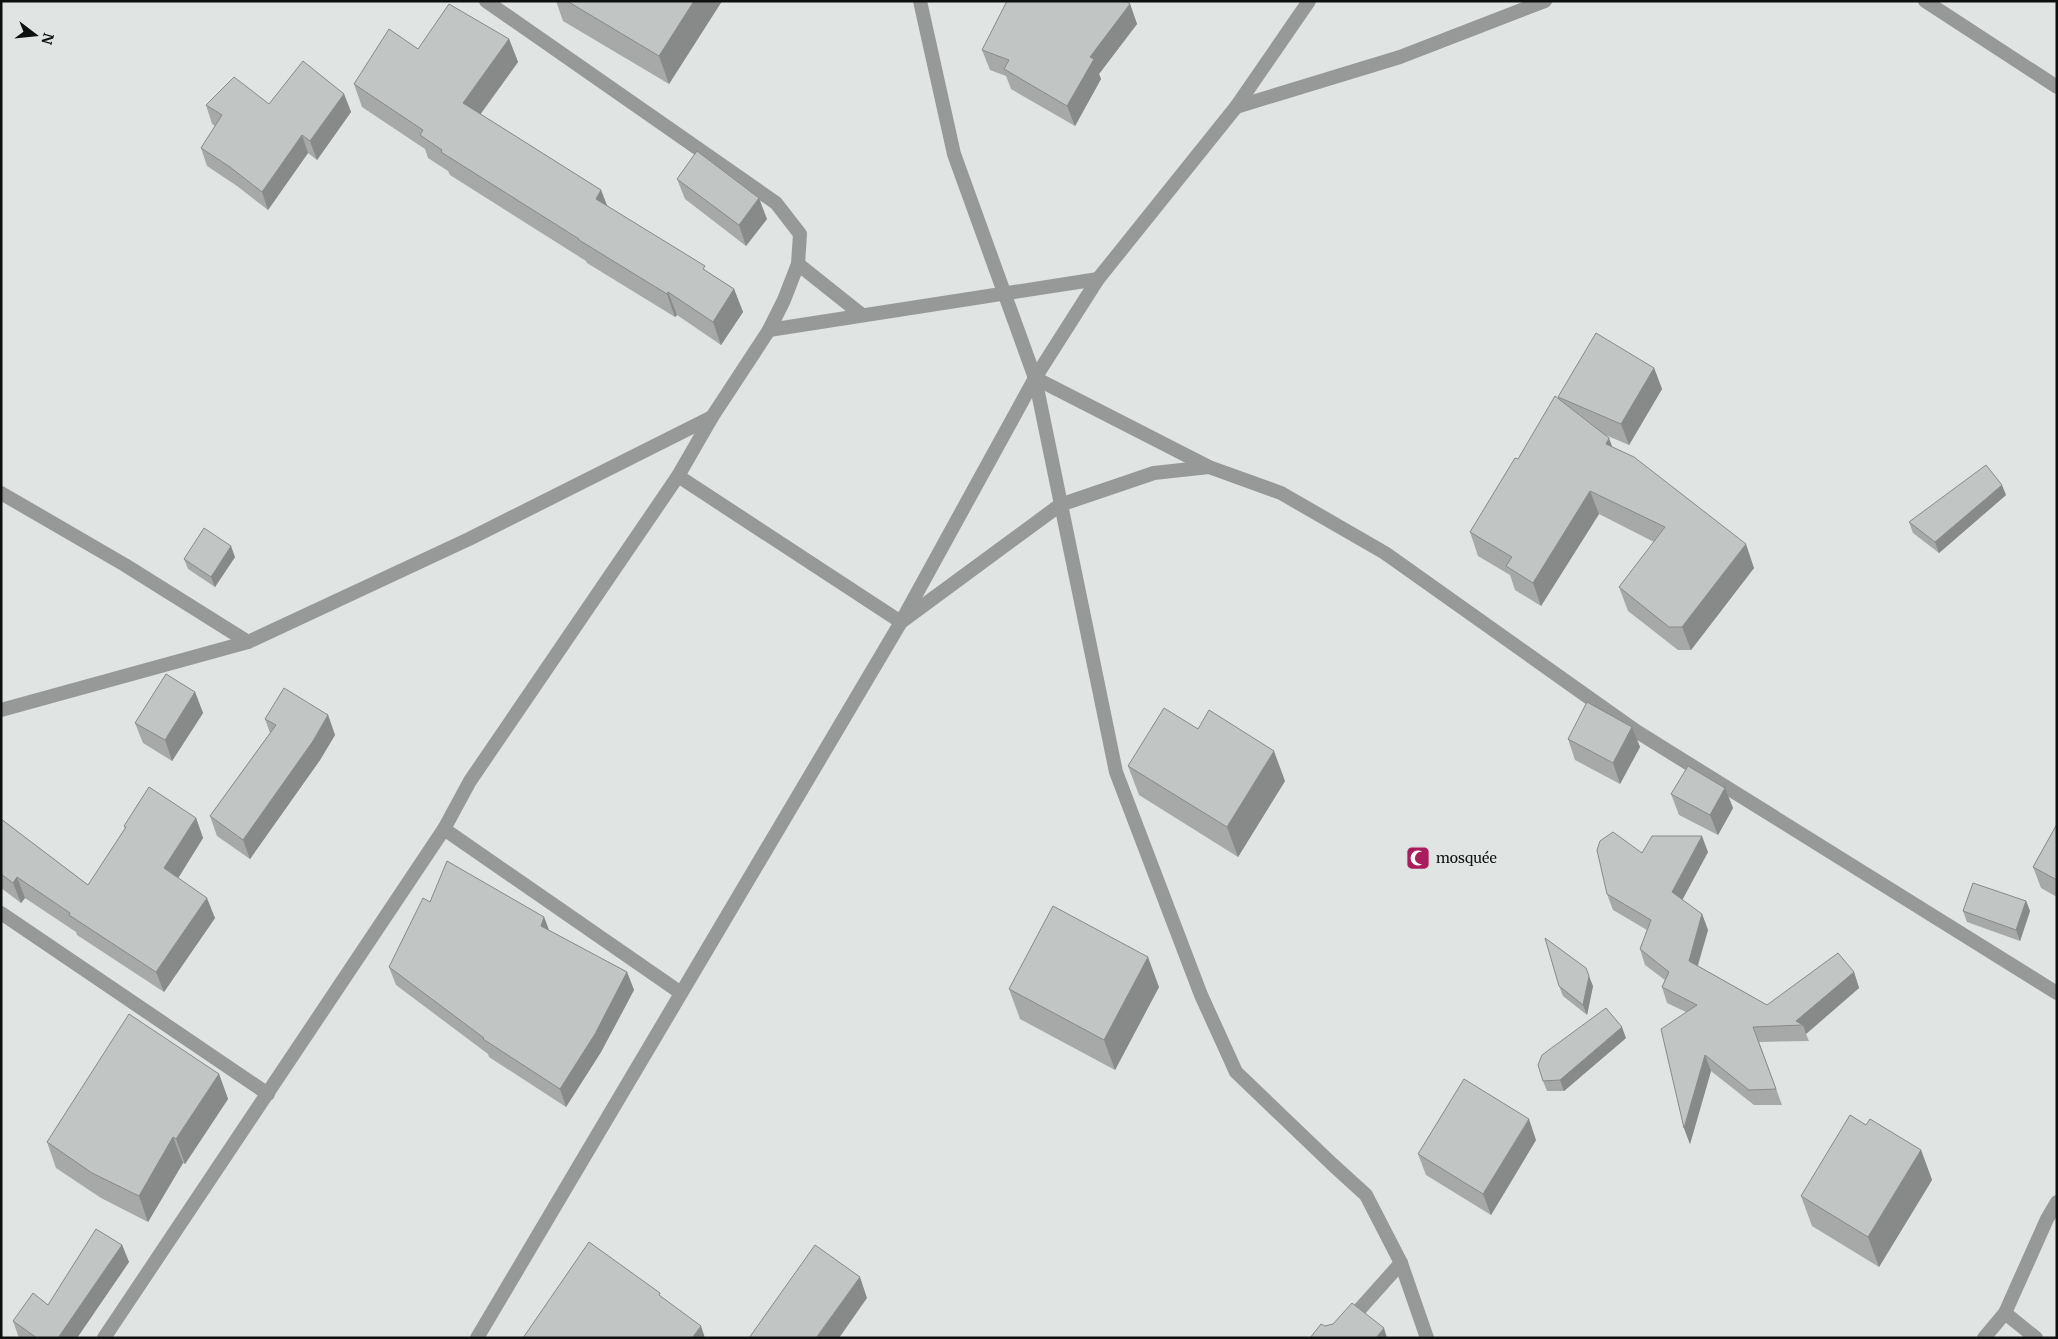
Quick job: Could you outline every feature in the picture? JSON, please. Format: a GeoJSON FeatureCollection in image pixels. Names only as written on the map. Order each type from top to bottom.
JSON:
{"type":"FeatureCollection","features":[{"type":"Feature","properties":{"kind":"street"},"geometry":{"type":"LineString","coordinates":[[104,1338],[444,829],[470,781],[678,476],[712,417],[769,330],[784,300],[798,264],[800,234],[776,203],[486,1]]}},
{"type":"Feature","properties":{"kind":"street"},"geometry":{"type":"LineString","coordinates":[[920,1],[954,154],[1035,378],[1116,772],[1201,995],[1236,1072],[1366,1194],[1401,1263],[1427,1338]]}},
{"type":"Feature","properties":{"kind":"street"},"geometry":{"type":"LineString","coordinates":[[477,1338],[901,622],[1035,378],[1098,279],[1236,107],[1309,1]]}},
{"type":"Feature","properties":{"kind":"street"},"geometry":{"type":"LineString","coordinates":[[1236,107],[1400,57],[1545,1]]}},
{"type":"Feature","properties":{"kind":"street"},"geometry":{"type":"LineString","coordinates":[[1925,1],[2057,87]]}},
{"type":"Feature","properties":{"kind":"street"},"geometry":{"type":"LineString","coordinates":[[798,264],[862,315]]}},
{"type":"Feature","properties":{"kind":"street"},"geometry":{"type":"LineString","coordinates":[[769,330],[1098,279]]}},
{"type":"Feature","properties":{"kind":"street"},"geometry":{"type":"LineString","coordinates":[[1035,378],[1209,467],[1281,493],[1386,553],[1636,731],[2057,993]]}},
{"type":"Feature","properties":{"kind":"street"},"geometry":{"type":"LineString","coordinates":[[1,710],[248,642],[469,539],[712,417]]}},
{"type":"Feature","properties":{"kind":"street"},"geometry":{"type":"LineString","coordinates":[[901,622],[1060,504],[1154,473],[1209,467]]}},
{"type":"Feature","properties":{"kind":"street"},"geometry":{"type":"LineString","coordinates":[[678,476],[901,622]]}},
{"type":"Feature","properties":{"kind":"street"},"geometry":{"type":"LineString","coordinates":[[1,493],[125,565],[248,642]]}},
{"type":"Feature","properties":{"kind":"street"},"geometry":{"type":"LineString","coordinates":[[444,829],[682,993]]}},
{"type":"Feature","properties":{"kind":"street"},"geometry":{"type":"LineString","coordinates":[[1,913],[268,1094]]}},
{"type":"Feature","properties":{"kind":"street"},"geometry":{"type":"LineString","coordinates":[[1984,1338],[2005,1314],[2047,1219],[2057,1202]]}},
{"type":"Feature","properties":{"kind":"street"},"geometry":{"type":"LineString","coordinates":[[1334,1338],[1401,1263]]}},
{"type":"Feature","properties":{"kind":"street"},"geometry":{"type":"LineString","coordinates":[[2005,1314],[2036,1338]]}},
{"type":"Feature","properties":{"kind":"building"},"geometry":{"type":"Polygon","coordinates":[[[567,1],[694,1],[659,56],[567,1]]]}},
{"type":"Feature","properties":{"kind":"building"},"geometry":{"type":"Polygon","coordinates":[[[1007,1],[1126,1],[1130,4],[1090,57],[1094,59],[1067,106],[1004,69],[1009,60],[982,50],[1007,1]]]}},
{"type":"Feature","properties":{"kind":"building"},"geometry":{"type":"Polygon","coordinates":[[[449,4],[509,39],[463,103],[601,190],[596,199],[705,266],[703,269],[734,289],[713,322],[668,292],[667,294],[579,240],[441,152],[442,150],[420,135],[423,130],[354,84],[389,29],[418,49],[449,4]]]}},
{"type":"Feature","properties":{"kind":"building"},"geometry":{"type":"Polygon","coordinates":[[[303,61],[344,94],[310,141],[302,135],[262,192],[230,167],[201,148],[222,115],[206,105],[234,77],[269,104],[303,61]]]}},
{"type":"Feature","properties":{"kind":"building"},"geometry":{"type":"Polygon","coordinates":[[[697,151],[759,198],[739,225],[677,179],[697,151]]]}},
{"type":"Feature","properties":{"kind":"building"},"geometry":{"type":"Polygon","coordinates":[[[1596,333],[1654,368],[1621,424],[1558,397],[1596,333]]]}},
{"type":"Feature","properties":{"kind":"building"},"geometry":{"type":"Polygon","coordinates":[[[1555,396],[1609,438],[1606,444],[1634,457],[1746,544],[1682,627],[1669,627],[1619,587],[1665,527],[1590,491],[1533,583],[1506,566],[1512,557],[1470,532],[1515,458],[1518,459],[1555,396]]]}},
{"type":"Feature","properties":{"kind":"building"},"geometry":{"type":"Polygon","coordinates":[[[1986,465],[2002,485],[1935,542],[1909,522],[1986,465]]]}},
{"type":"Feature","properties":{"kind":"building"},"geometry":{"type":"Polygon","coordinates":[[[204,528],[231,546],[211,577],[184,559],[204,528]]]}},
{"type":"Feature","properties":{"kind":"building"},"geometry":{"type":"Polygon","coordinates":[[[166,674],[195,692],[165,740],[135,723],[166,674]]]}},
{"type":"Feature","properties":{"kind":"building"},"geometry":{"type":"Polygon","coordinates":[[[284,688],[328,715],[313,741],[243,840],[210,816],[276,725],[265,719],[284,688]]]}},
{"type":"Feature","properties":{"kind":"building"},"geometry":{"type":"Polygon","coordinates":[[[1587,702],[1632,727],[1613,763],[1568,739],[1587,702]]]}},
{"type":"Feature","properties":{"kind":"building"},"geometry":{"type":"Polygon","coordinates":[[[1164,708],[1198,729],[1209,710],[1274,751],[1227,827],[1128,766],[1164,708]]]}},
{"type":"Feature","properties":{"kind":"building"},"geometry":{"type":"Polygon","coordinates":[[[1688,766],[1725,788],[1710,815],[1671,794],[1688,766]]]}},
{"type":"Feature","properties":{"kind":"building"},"geometry":{"type":"Polygon","coordinates":[[[149,787],[196,818],[164,868],[207,898],[156,972],[69,915],[70,913],[17,877],[13,883],[1,874],[1,819],[88,885],[126,827],[124,826],[149,787]]]}},
{"type":"Feature","properties":{"kind":"building"},"geometry":{"type":"Polygon","coordinates":[[[2057,824],[2057,880],[2033,867],[2057,824]]]}},
{"type":"Feature","properties":{"kind":"building"},"geometry":{"type":"Polygon","coordinates":[[[1613,832],[1642,853],[1652,836],[1702,836],[1672,892],[1702,914],[1689,961],[1767,1005],[1838,953],[1854,972],[1796,1021],[1803,1025],[1753,1027],[1776,1089],[1749,1090],[1705,1055],[1684,1128],[1661,1029],[1697,1005],[1662,987],[1669,972],[1640,949],[1651,920],[1607,894],[1597,850],[1600,841],[1613,832]]]}},
{"type":"Feature","properties":{"kind":"building"},"geometry":{"type":"Polygon","coordinates":[[[447,861],[544,917],[541,926],[627,972],[595,1034],[560,1089],[483,1039],[389,967],[423,898],[430,902],[447,861]]]}},
{"type":"Feature","properties":{"kind":"building"},"geometry":{"type":"Polygon","coordinates":[[[1973,883],[2026,901],[2016,930],[1963,911],[1973,883]]]}},
{"type":"Feature","properties":{"kind":"building"},"geometry":{"type":"Polygon","coordinates":[[[1053,906],[1148,957],[1104,1040],[1009,989],[1053,906]]]}},
{"type":"Feature","properties":{"kind":"building"},"geometry":{"type":"Polygon","coordinates":[[[1545,938],[1586,968],[1589,976],[1583,1005],[1559,986],[1545,938]]]}},
{"type":"Feature","properties":{"kind":"building"},"geometry":{"type":"Polygon","coordinates":[[[1606,1008],[1622,1027],[1560,1080],[1543,1081],[1538,1065],[1542,1055],[1606,1008]]]}},
{"type":"Feature","properties":{"kind":"building"},"geometry":{"type":"Polygon","coordinates":[[[129,1014],[219,1074],[176,1139],[173,1137],[139,1196],[92,1173],[47,1142],[129,1014]]]}},
{"type":"Feature","properties":{"kind":"building"},"geometry":{"type":"Polygon","coordinates":[[[1464,1079],[1529,1119],[1483,1194],[1418,1154],[1464,1079]]]}},
{"type":"Feature","properties":{"kind":"building"},"geometry":{"type":"Polygon","coordinates":[[[1850,1115],[1866,1125],[1870,1119],[1921,1150],[1868,1237],[1801,1196],[1850,1115]]]}},
{"type":"Feature","properties":{"kind":"building"},"geometry":{"type":"Polygon","coordinates":[[[96,1229],[122,1245],[58,1338],[37,1338],[13,1321],[33,1293],[48,1305],[96,1229]]]}},
{"type":"Feature","properties":{"kind":"building"},"geometry":{"type":"Polygon","coordinates":[[[589,1242],[660,1293],[659,1295],[701,1326],[692,1338],[523,1338],[589,1242]]]}},
{"type":"Feature","properties":{"kind":"building"},"geometry":{"type":"Polygon","coordinates":[[[815,1245],[860,1277],[816,1338],[749,1338],[815,1245]]]}},
{"type":"Feature","properties":{"kind":"building"},"geometry":{"type":"Polygon","coordinates":[[[1352,1303],[1384,1328],[1376,1338],[1310,1338],[1321,1324],[1325,1326],[1333,1324],[1352,1303]]]}},
{"type":"Feature","properties":{"kind":"place","name":"mosquée"},"geometry":{"type":"Point","coordinates":[1418,858]}}]}
